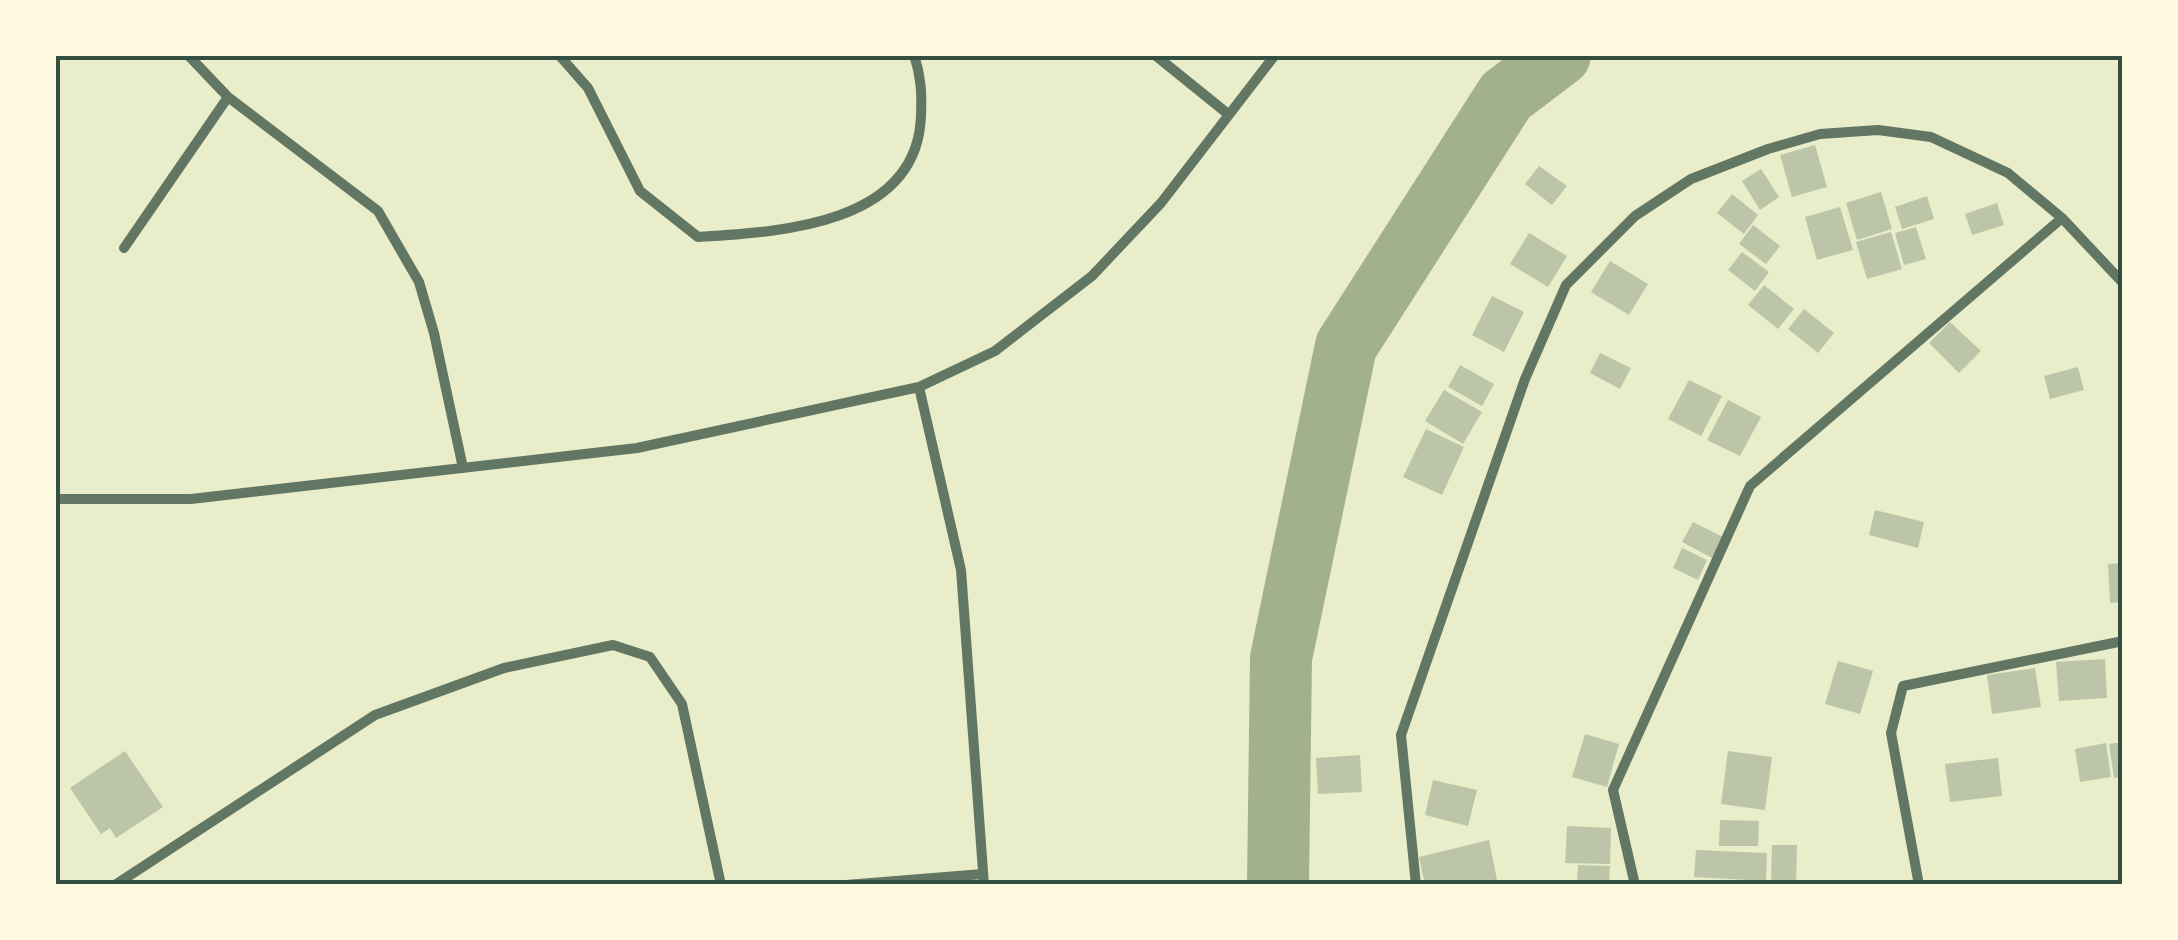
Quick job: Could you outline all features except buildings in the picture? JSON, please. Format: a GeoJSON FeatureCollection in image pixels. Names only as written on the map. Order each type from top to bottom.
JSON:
{"type":"FeatureCollection","features":[{"type":"Feature","properties":{"kind":"street"},"geometry":{"type":"LineString","coordinates":[[188,55],[228,97],[378,211],[419,282],[463,468]]}},
{"type":"Feature","properties":{"kind":"street"},"geometry":{"type":"LineString","coordinates":[[558,55],[588,88],[640,191],[698,238],[779,232],[858,210],[903,174],[920,135],[922,79],[914,55]]}},
{"type":"Feature","properties":{"kind":"street"},"geometry":{"type":"LineString","coordinates":[[1155,55],[1228,114]]}},
{"type":"Feature","properties":{"kind":"street"},"geometry":{"type":"LineString","coordinates":[[55,499],[191,499],[637,448],[918,387],[996,351],[1092,276],[1161,203],[1275,55]]}},
{"type":"Feature","properties":{"kind":"street"},"geometry":{"type":"LineString","coordinates":[[124,248],[228,97]]}},
{"type":"Feature","properties":{"kind":"street"},"geometry":{"type":"LineString","coordinates":[[1416,885],[1402,735],[1525,379],[1566,286],[1635,216],[1691,178],[1768,148],[1820,134],[1878,130],[1931,137],[2008,173],[2062,218],[2123,283]]}},
{"type":"Feature","properties":{"kind":"street"},"geometry":{"type":"LineString","coordinates":[[1635,885],[1613,790],[1750,486],[2062,218]]}},
{"type":"Feature","properties":{"kind":"street"},"geometry":{"type":"LineString","coordinates":[[846,885],[984,880],[961,570],[918,387]]}},
{"type":"Feature","properties":{"kind":"street"},"geometry":{"type":"LineString","coordinates":[[1919,885],[1891,732],[1902,686],[2123,641]]}},
{"type":"Feature","properties":{"kind":"street"},"geometry":{"type":"LineString","coordinates":[[115,885],[376,715],[504,668],[613,645],[650,656],[682,704],[721,885]]}},
{"type":"Feature","properties":{"kind":"waterway"},"geometry":{"type":"LineString","coordinates":[[1278,885],[1281,658],[1346,346],[1506,96],[1560,55]]}}]}
